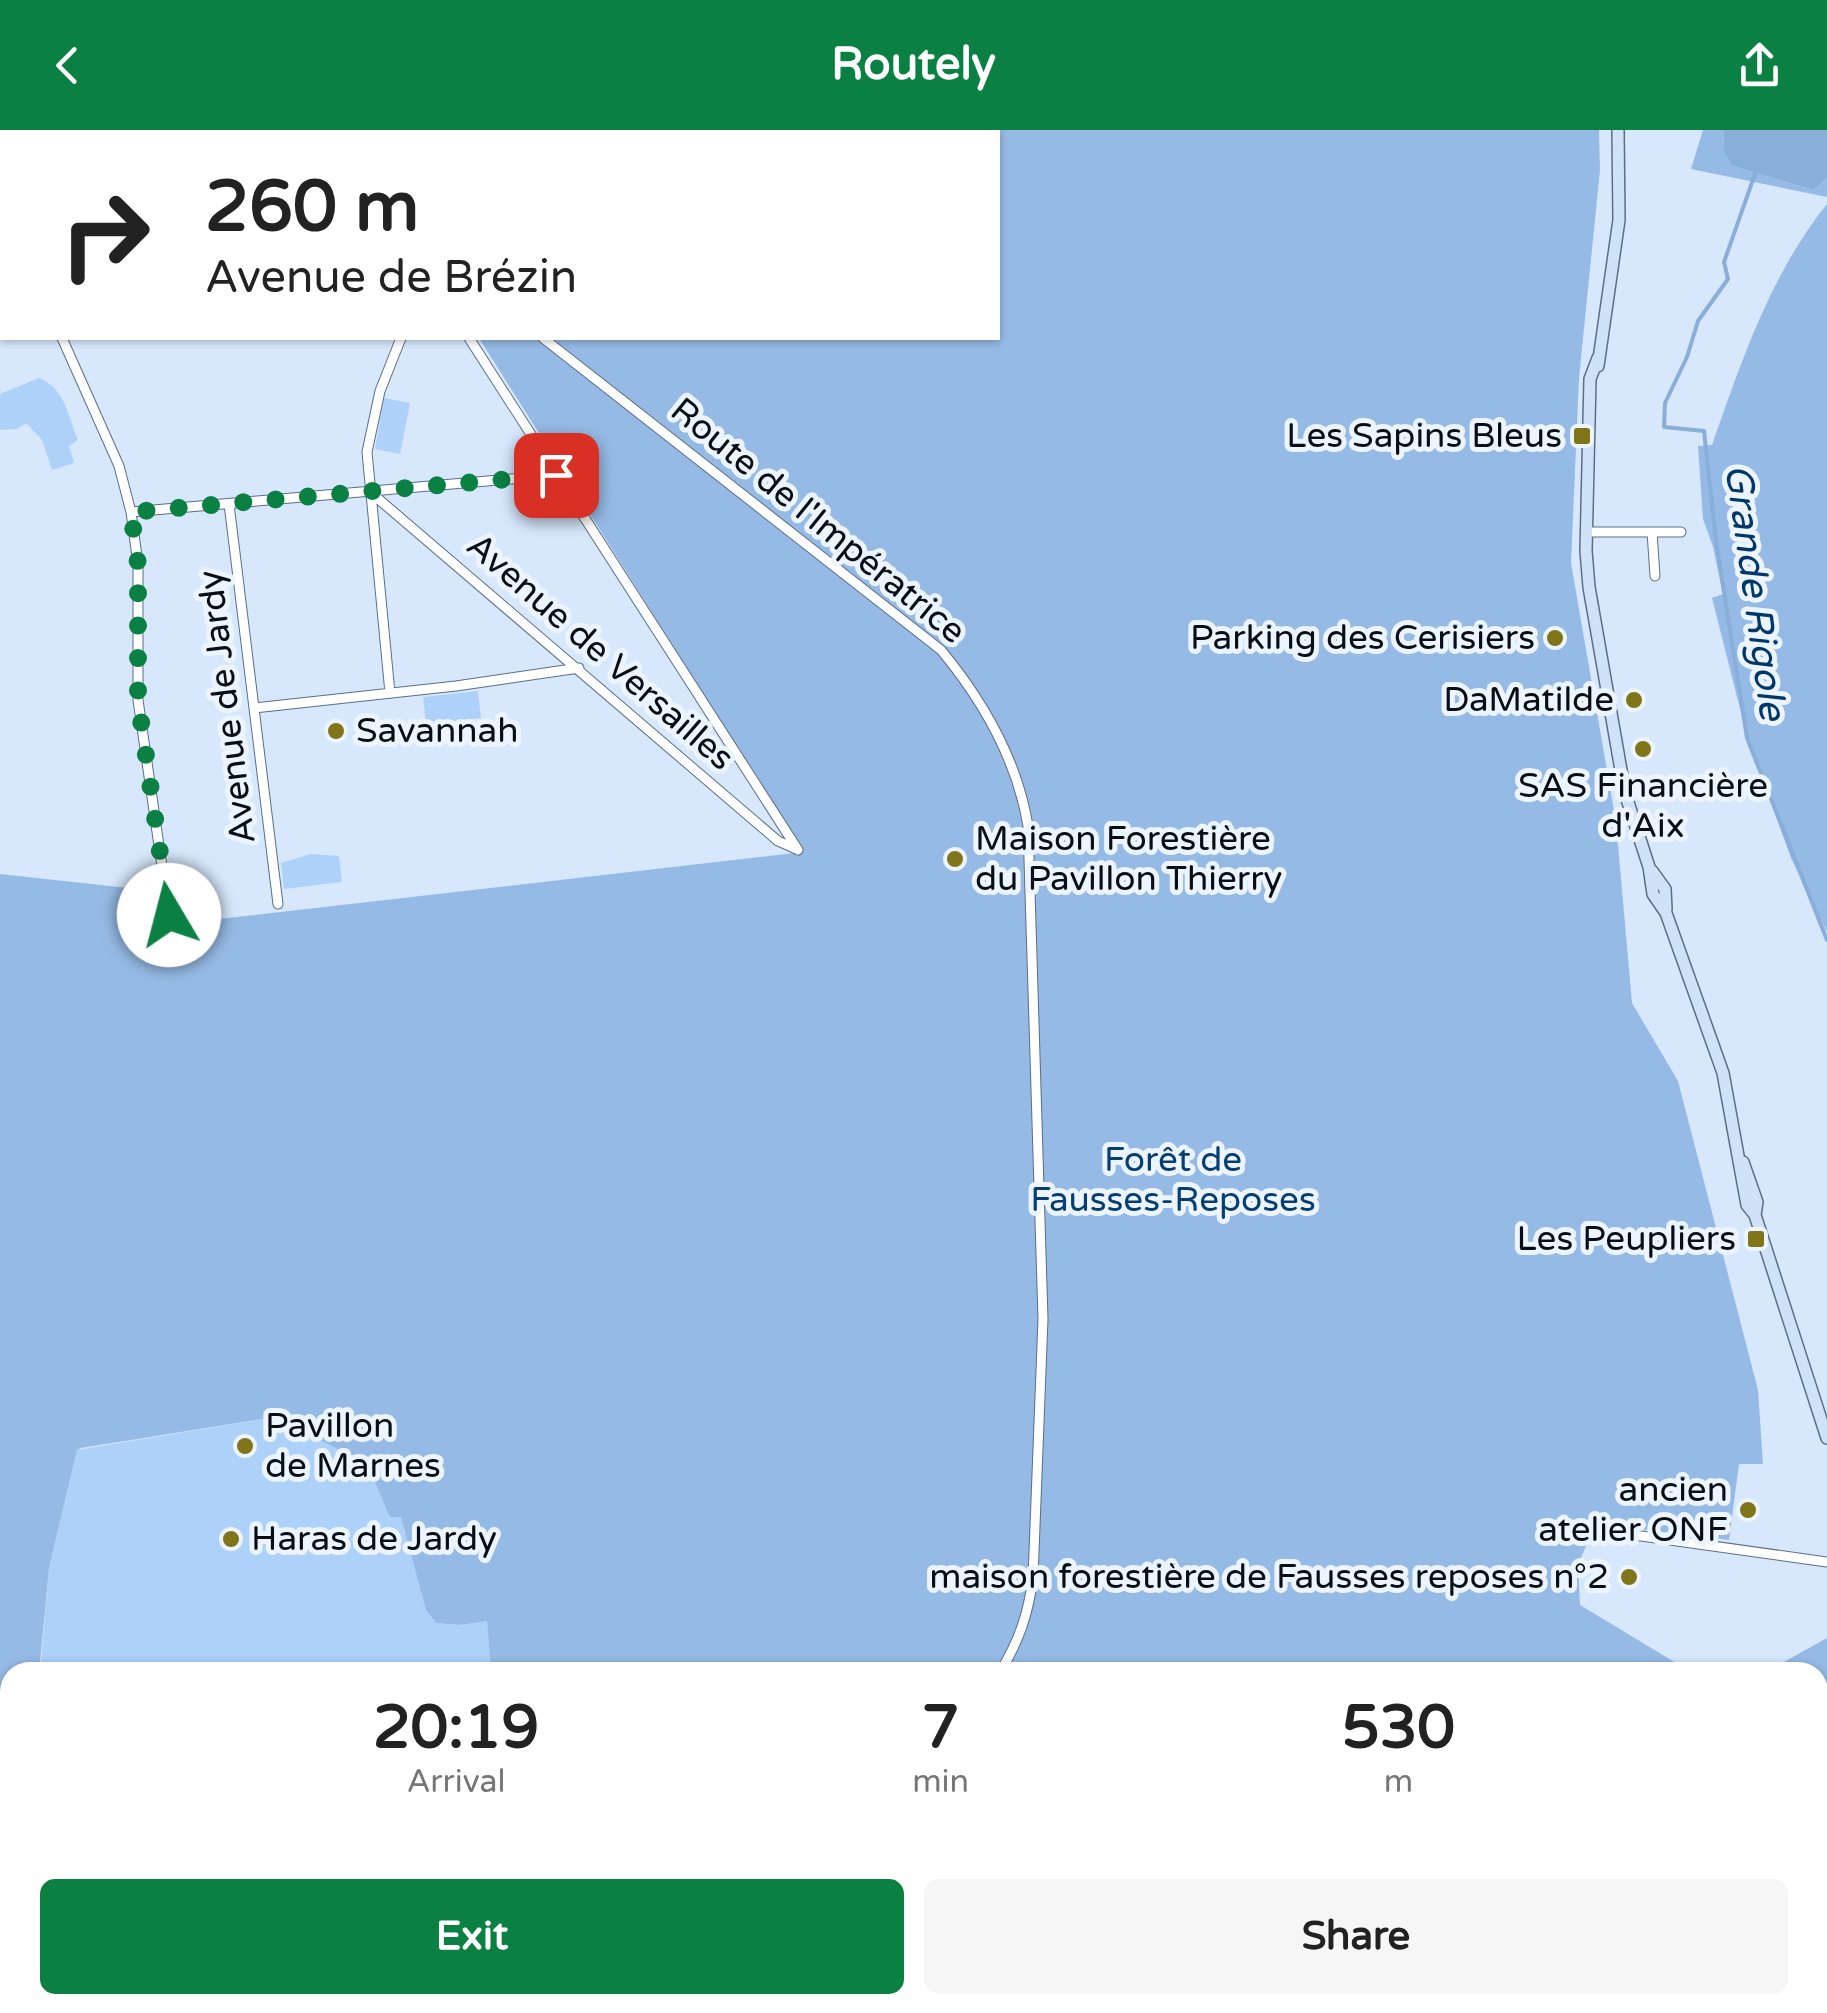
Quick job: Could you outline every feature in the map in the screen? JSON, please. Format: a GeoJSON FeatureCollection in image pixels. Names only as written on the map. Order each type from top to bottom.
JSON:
{"type":"FeatureCollection","features":[{"type":"Feature","properties":{"kind":"main road"},"geometry":{"type":"LineString","coordinates":[[1618,130],[1619,220],[1598,358],[1590,380],[1589,586],[1625,793],[1650,867],[1665,889],[1666,913],[1723,1072],[1741,1156],[1755,1193],[1755,1215],[1826,1434]]}},
{"type":"Feature","properties":{"kind":"street"},"geometry":{"type":"LineString","coordinates":[[63,340],[119,466],[131,512],[138,564],[138,700],[169,915]]}},
{"type":"Feature","properties":{"kind":"street"},"geometry":{"type":"LineString","coordinates":[[390,693],[367,452],[380,391],[400,340]]}},
{"type":"Feature","properties":{"kind":"street"},"geometry":{"type":"LineString","coordinates":[[131,512],[556,475],[470,340]]}},
{"type":"Feature","properties":{"kind":"street","name":"Route de l'Impératrice"},"geometry":{"type":"LineString","coordinates":[[546,340],[942,650],[994,724],[1022,792],[1028,826],[1043,1320],[1033,1578],[1020,1640],[1006,1662]]}},
{"type":"Feature","properties":{"kind":"street","name":"Avenue de Versailles"},"geometry":{"type":"LineString","coordinates":[[370,491],[778,841],[798,850],[556,475]]}},
{"type":"Feature","properties":{"kind":"street","name":"Avenue de Jardy"},"geometry":{"type":"LineString","coordinates":[[229,504],[278,904]]}},
{"type":"Feature","properties":{"kind":"street"},"geometry":{"type":"LineString","coordinates":[[1587,532],[1681,532]]}},
{"type":"Feature","properties":{"kind":"street"},"geometry":{"type":"LineString","coordinates":[[1652,532],[1655,576]]}},
{"type":"Feature","properties":{"kind":"street"},"geometry":{"type":"LineString","coordinates":[[254,708],[579,668]]}},
{"type":"Feature","properties":{"kind":"street"},"geometry":{"type":"LineString","coordinates":[[1577,1526],[1827,1562]]}},
{"type":"Feature","properties":{"kind":"shaded area"},"geometry":{"type":"Polygon","coordinates":[[[1724,130],[1827,130],[1827,178],[1814,190],[1732,166],[1723,151],[1724,130]]]}},
{"type":"Feature","properties":{"kind":"shaded area"},"geometry":{"type":"Polygon","coordinates":[[[39,378],[60,396],[78,440],[69,446],[74,463],[52,470],[42,440],[26,423],[17,429],[0,430],[0,394],[39,378]]]}},
{"type":"Feature","properties":{"kind":"shaded area"},"geometry":{"type":"Polygon","coordinates":[[[384,398],[410,403],[400,454],[375,449],[384,398]]]}},
{"type":"Feature","properties":{"kind":"shaded area"},"geometry":{"type":"Polygon","coordinates":[[[478,691],[481,718],[426,724],[423,697],[478,691]]]}},
{"type":"Feature","properties":{"kind":"shaded area"},"geometry":{"type":"Polygon","coordinates":[[[311,854],[339,856],[342,882],[284,889],[281,863],[311,854]]]}},
{"type":"Feature","properties":{"kind":"shaded area","name":"Haras de Jardy"},"geometry":{"type":"Polygon","coordinates":[[[275,1417],[368,1464],[401,1516],[426,1609],[436,1623],[459,1625],[487,1620],[490,1662],[41,1662],[49,1568],[77,1450],[275,1417]]]}},
{"type":"Feature","properties":{"kind":"green space","name":"Forêt de Fausses-Reposes"},"geometry":{"type":"Polygon","coordinates":[[[1000,130],[1599,130],[1600,170],[1579,378],[1571,563],[1616,822],[1632,1003],[1678,1081],[1758,1390],[1763,1464],[1739,1464],[1729,1540],[1596,1524],[1578,1564],[1580,1605],[1674,1662],[490,1662],[487,1621],[436,1623],[426,1610],[401,1517],[390,1517],[367,1464],[275,1417],[77,1450],[49,1568],[40,1662],[0,1662],[0,874],[156,891],[161,894],[159,926],[803,852],[480,340],[1000,340],[1000,130]]]}},
{"type":"Feature","properties":{"kind":"green space"},"geometry":{"type":"Polygon","coordinates":[[[1703,130],[1724,130],[1723,151],[1732,166],[1814,190],[1827,178],[1827,197],[1691,169],[1703,130]]]}},
{"type":"Feature","properties":{"kind":"green space"},"geometry":{"type":"Polygon","coordinates":[[[1827,204],[1827,932],[1791,858],[1748,740],[1712,598],[1723,594],[1703,519],[1698,446],[1712,445],[1773,289],[1827,204]]]}},
{"type":"Feature","properties":{"kind":"green space"},"geometry":{"type":"Polygon","coordinates":[[[1827,1638],[1827,1662],[1784,1662],[1827,1638]]]}},
{"type":"Feature","properties":{"kind":"waterway","name":"Grande Rigole"},"geometry":{"type":"LineString","coordinates":[[1755,174],[1724,262],[1728,279],[1698,321],[1687,357],[1665,403],[1664,427],[1704,431],[1716,541],[1747,738],[1827,940]]}},
{"type":"Feature","properties":{"kind":"place","name":"Les Sapins Bleus"},"geometry":{"type":"Point","coordinates":[1582,436]}},
{"type":"Feature","properties":{"kind":"place","name":"Parking des Cerisiers"},"geometry":{"type":"Point","coordinates":[1555,638]}},
{"type":"Feature","properties":{"kind":"place","name":"DaMatilde"},"geometry":{"type":"Point","coordinates":[1634,700]}},
{"type":"Feature","properties":{"kind":"place","name":"Savannah"},"geometry":{"type":"Point","coordinates":[336,731]}},
{"type":"Feature","properties":{"kind":"place","name":"SAS Financière d'Aix"},"geometry":{"type":"Point","coordinates":[1643,749]}},
{"type":"Feature","properties":{"kind":"place","name":"Maison Forestière du Pavillon Thierry"},"geometry":{"type":"Point","coordinates":[955,859]}},
{"type":"Feature","properties":{"kind":"place","name":"Les Peupliers"},"geometry":{"type":"Point","coordinates":[1756,1239]}},
{"type":"Feature","properties":{"kind":"place","name":"Pavillon de Marnes"},"geometry":{"type":"Point","coordinates":[245,1446]}},
{"type":"Feature","properties":{"kind":"place","name":"ancien atelier ONF"},"geometry":{"type":"Point","coordinates":[1748,1510]}},
{"type":"Feature","properties":{"kind":"place","name":"Haras de Jardy"},"geometry":{"type":"Point","coordinates":[231,1539]}},
{"type":"Feature","properties":{"kind":"place","name":"maison forestière de Fausses reposes n°2"},"geometry":{"type":"Point","coordinates":[1629,1577]}},
{"type":"Feature","properties":{"kind":"route"},"geometry":{"type":"LineString","coordinates":[[169,915],[138,700],[138,564],[131,512],[556,475]]}}]}
